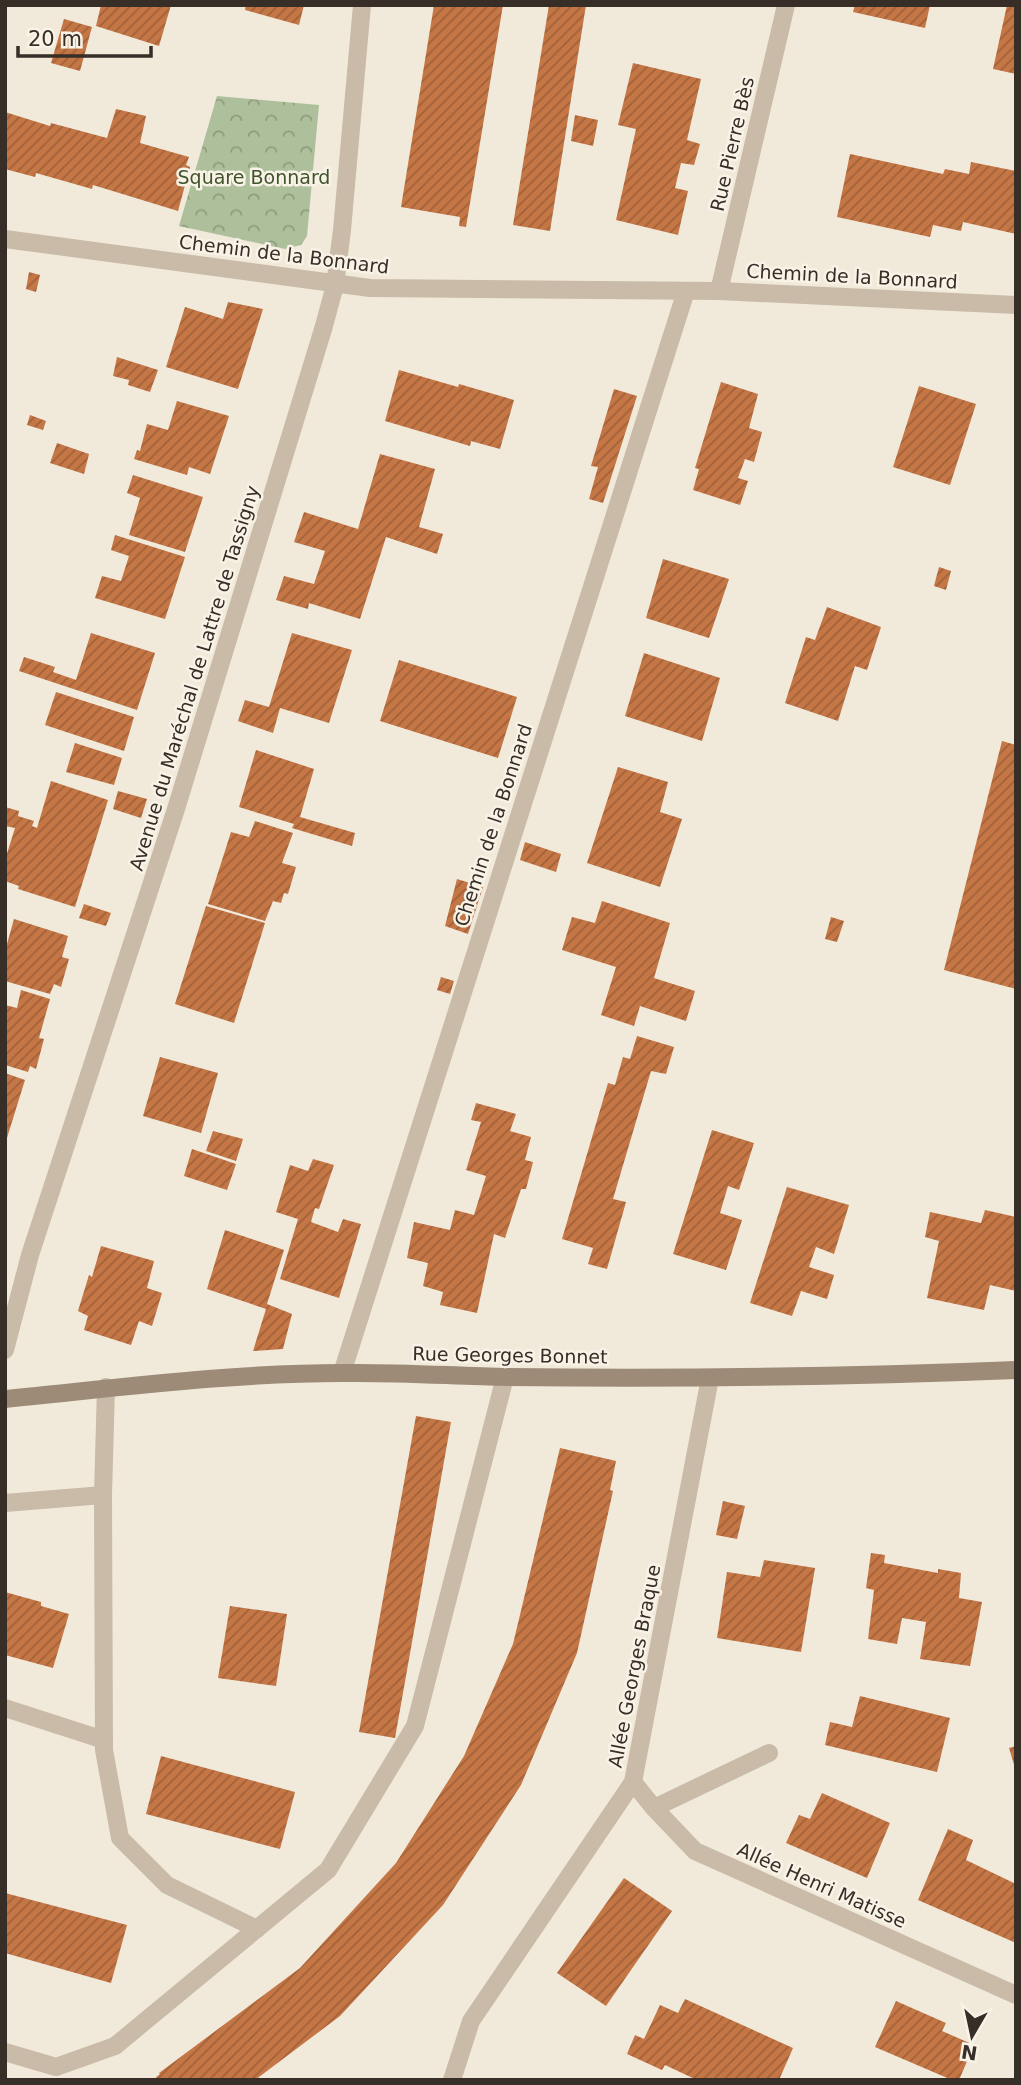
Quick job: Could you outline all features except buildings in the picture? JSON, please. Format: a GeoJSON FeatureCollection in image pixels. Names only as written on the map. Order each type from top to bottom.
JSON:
{"type":"FeatureCollection","features":[{"type":"Feature","properties":{"kind":"street","name":"Avenue du Maréchal de Lattre de Tassigny"},"geometry":{"type":"LineString","coordinates":[[5,1350],[30,1255],[176,809],[335,285],[362,5]]}},
{"type":"Feature","properties":{"kind":"street","name":"Rue Pierre Bès"},"geometry":{"type":"LineString","coordinates":[[719,291],[786,5]]}},
{"type":"Feature","properties":{"kind":"street","name":"Chemin de la Bonnard"},"geometry":{"type":"LineString","coordinates":[[5,239],[370,288],[719,291],[1016,304]]}},
{"type":"Feature","properties":{"kind":"street","name":"Chemin de la Bonnard"},"geometry":{"type":"LineString","coordinates":[[342,1373],[686,291]]}},
{"type":"Feature","properties":{"kind":"street","name":"Rue Georges Bonnet"},"geometry":{"type":"LineString","coordinates":[[5,1399],[227,1377],[342,1373],[710,1378],[1016,1370]]}},
{"type":"Feature","properties":{"kind":"street"},"geometry":{"type":"LineString","coordinates":[[5,2052],[56,2067],[115,2046],[328,1870],[415,1726],[505,1377]]}},
{"type":"Feature","properties":{"kind":"street","name":"Allée Georges Braque"},"geometry":{"type":"LineString","coordinates":[[453,2080],[471,2021],[633,1782],[710,1378]]}},
{"type":"Feature","properties":{"kind":"street"},"geometry":{"type":"LineString","coordinates":[[107,1387],[103,1495],[104,1750],[120,1838],[167,1885],[257,1929]]}},
{"type":"Feature","properties":{"kind":"street"},"geometry":{"type":"LineString","coordinates":[[5,1503],[103,1495]]}},
{"type":"Feature","properties":{"kind":"street"},"geometry":{"type":"LineString","coordinates":[[5,1708],[104,1740]]}},
{"type":"Feature","properties":{"kind":"street"},"geometry":{"type":"LineString","coordinates":[[654,1808],[769,1753]]}},
{"type":"Feature","properties":{"kind":"street","name":"Allée Henri Matisse"},"geometry":{"type":"LineString","coordinates":[[633,1782],[695,1851],[1016,1995]]}},
{"type":"Feature","properties":{"kind":"green space","name":"Square Bonnard"},"geometry":{"type":"Polygon","coordinates":[[[217,96],[319,105],[307,236],[301,245],[285,249],[179,226],[217,96]]]}}]}
